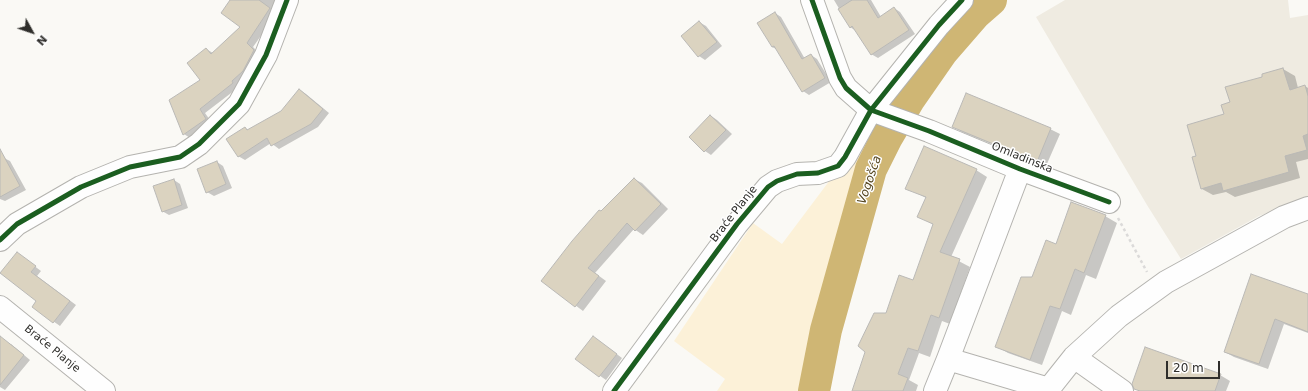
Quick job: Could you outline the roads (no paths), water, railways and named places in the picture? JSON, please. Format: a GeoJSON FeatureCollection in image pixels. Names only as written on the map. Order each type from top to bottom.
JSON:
{"type":"FeatureCollection","features":[{"type":"Feature","properties":{"kind":"street"},"geometry":{"type":"LineString","coordinates":[[0,240],[17,224],[81,187],[130,167],[180,157],[199,144],[238,104],[266,55],[288,0]]}},
{"type":"Feature","properties":{"kind":"street"},"geometry":{"type":"LineString","coordinates":[[812,0],[840,78],[846,88],[878,113]]}},
{"type":"Feature","properties":{"kind":"street","name":"Braće Planje"},"geometry":{"type":"LineString","coordinates":[[614,391],[737,224],[768,187],[777,181],[797,174],[818,173],[838,166],[878,113],[939,25],[962,0]]}},
{"type":"Feature","properties":{"kind":"street","name":"Omladinska"},"geometry":{"type":"LineString","coordinates":[[878,113],[929,131],[1020,169],[1109,202]]}},
{"type":"Feature","properties":{"kind":"street","name":"Omladinska"},"geometry":{"type":"LineString","coordinates":[[935,391],[1020,169]]}},
{"type":"Feature","properties":{"kind":"street"},"geometry":{"type":"LineString","coordinates":[[948,359],[1048,390],[1074,357],[1119,316],[1157,290],[1166,282],[1284,217],[1308,208]]}},
{"type":"Feature","properties":{"kind":"street","name":"Braće Planje"},"geometry":{"type":"LineString","coordinates":[[0,307],[104,391]]}},
{"type":"Feature","properties":{"kind":"street"},"geometry":{"type":"LineString","coordinates":[[1074,357],[1122,391]]}},
{"type":"Feature","properties":{"kind":"waterway","name":"Vogošća"},"geometry":{"type":"LineString","coordinates":[[814,391],[826,330],[871,169],[886,139],[910,98],[942,52],[975,14],[991,0]]}}]}
